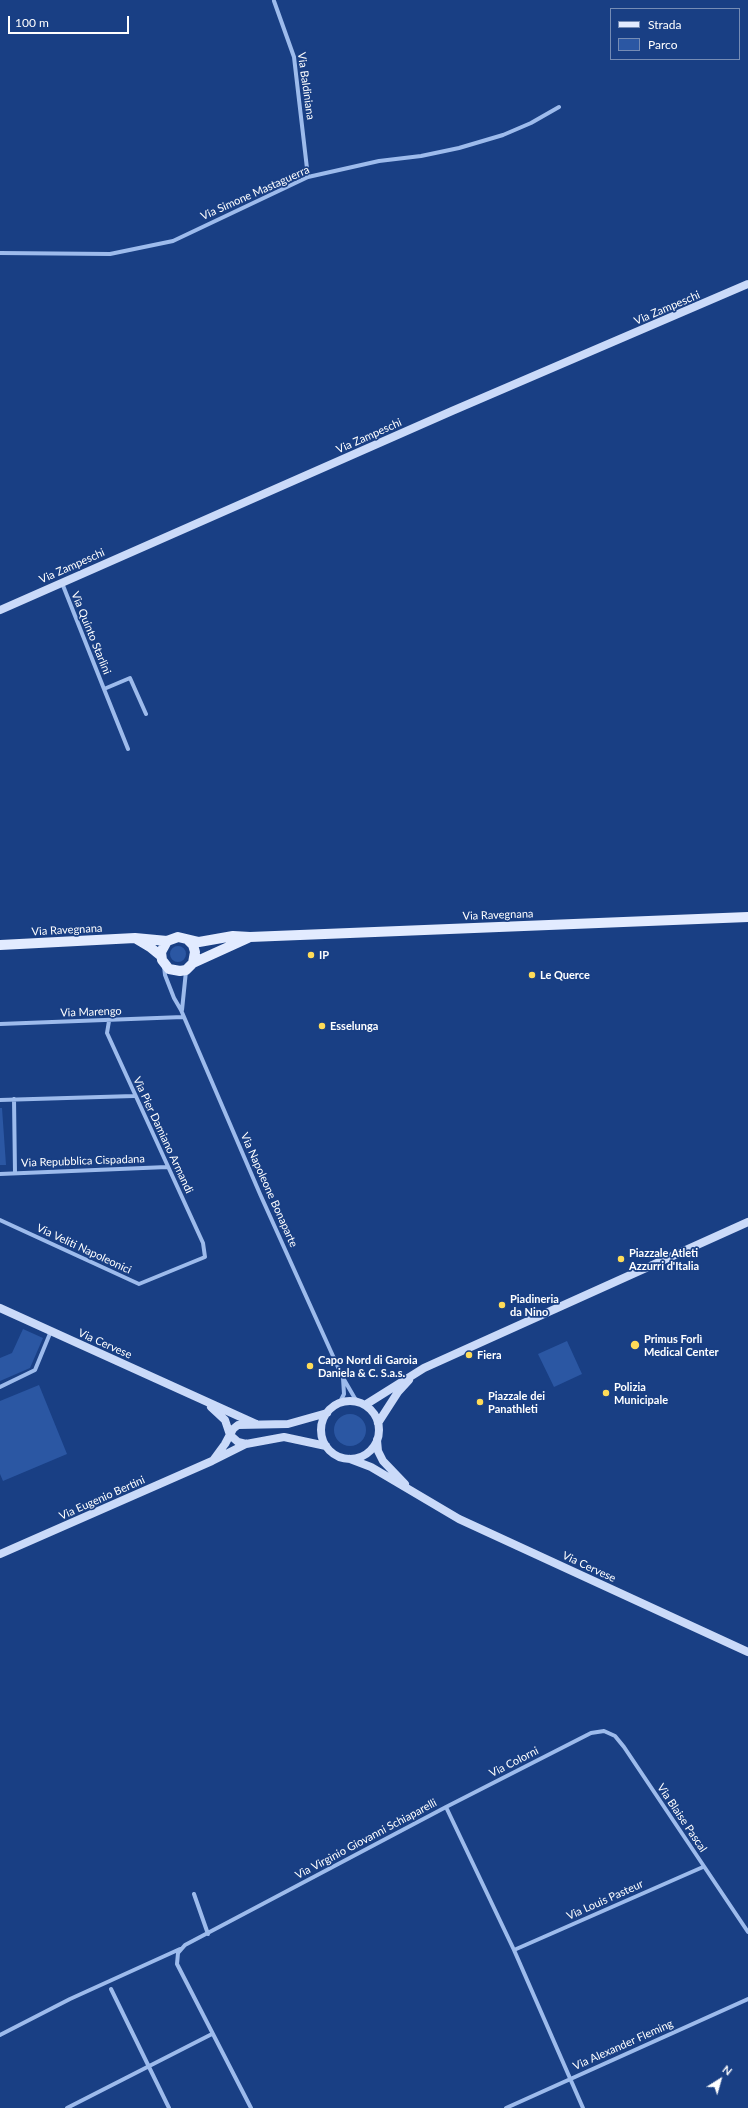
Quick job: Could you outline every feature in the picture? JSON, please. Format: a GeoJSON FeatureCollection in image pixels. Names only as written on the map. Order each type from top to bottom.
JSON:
{"type":"FeatureCollection","features":[{"type":"Feature","properties":{"kind":"main road","name":"Via Ravegnana"},"geometry":{"type":"LineString","coordinates":[[188,940],[199,942],[233,936],[250,937],[748,917]]}},
{"type":"Feature","properties":{"kind":"main road"},"geometry":{"type":"LineString","coordinates":[[135,938],[150,947],[162,960],[174,971],[190,966],[195,952],[193,945],[188,940],[178,937],[168,940],[162,948],[162,960]]}},
{"type":"Feature","properties":{"kind":"main road","name":"Via Ravegnana"},"geometry":{"type":"LineString","coordinates":[[190,966],[250,937]]}},
{"type":"Feature","properties":{"kind":"main road","name":"Via Ravegnana"},"geometry":{"type":"LineString","coordinates":[[0,945],[135,938],[168,940]]}},
{"type":"Feature","properties":{"kind":"street","name":"Via Baldiniana"},"geometry":{"type":"LineString","coordinates":[[274,1],[294,57],[308,177]]}},
{"type":"Feature","properties":{"kind":"street","name":"Via Simone Mastaguerra"},"geometry":{"type":"LineString","coordinates":[[0,253],[110,254],[173,241],[308,177],[379,161],[421,156],[458,148],[503,135],[531,123],[559,107]]}},
{"type":"Feature","properties":{"kind":"street","name":"Via Zampeschi"},"geometry":{"type":"LineString","coordinates":[[0,610],[452,411],[748,284]]}},
{"type":"Feature","properties":{"kind":"street","name":"Via Quinto Starlini"},"geometry":{"type":"LineString","coordinates":[[62,583],[128,749]]}},
{"type":"Feature","properties":{"kind":"street","name":"Via Quinto Starlini"},"geometry":{"type":"LineString","coordinates":[[104,689],[130,678],[146,714]]}},
{"type":"Feature","properties":{"kind":"street","name":"Via Napoleone Bonaparte"},"geometry":{"type":"LineString","coordinates":[[162,960],[167,981],[182,1010]]}},
{"type":"Feature","properties":{"kind":"street","name":"Via Napoleone Bonaparte"},"geometry":{"type":"LineString","coordinates":[[190,966],[182,1010],[183,1017],[342,1376],[361,1404]]}},
{"type":"Feature","properties":{"kind":"street","name":"Via Marengo"},"geometry":{"type":"LineString","coordinates":[[0,1024],[183,1017]]}},
{"type":"Feature","properties":{"kind":"street","name":"Via Pier Damiano Armandi"},"geometry":{"type":"LineString","coordinates":[[109,1021],[106,1033],[203,1243],[205,1257]]}},
{"type":"Feature","properties":{"kind":"street"},"geometry":{"type":"LineString","coordinates":[[0,1100],[134,1096]]}},
{"type":"Feature","properties":{"kind":"street"},"geometry":{"type":"LineString","coordinates":[[14,1099],[15,1173]]}},
{"type":"Feature","properties":{"kind":"street","name":"Via Repubblica Cispadana"},"geometry":{"type":"LineString","coordinates":[[0,1174],[167,1167]]}},
{"type":"Feature","properties":{"kind":"street","name":"Via Veliti Napoleonici"},"geometry":{"type":"LineString","coordinates":[[0,1220],[139,1284],[205,1257]]}},
{"type":"Feature","properties":{"kind":"street"},"geometry":{"type":"LineString","coordinates":[[339,1404],[361,1404],[438,1361],[748,1222]]}},
{"type":"Feature","properties":{"kind":"street","name":"Via Cervese"},"geometry":{"type":"LineString","coordinates":[[0,1308],[256,1424]]}},
{"type":"Feature","properties":{"kind":"street"},"geometry":{"type":"LineString","coordinates":[[0,1387],[35,1370],[51,1331]]}},
{"type":"Feature","properties":{"kind":"street"},"geometry":{"type":"LineString","coordinates":[[378,1423],[398,1392],[413,1375]]}},
{"type":"Feature","properties":{"kind":"street","name":"Via Napoleone Bonaparte"},"geometry":{"type":"LineString","coordinates":[[339,1404],[344,1394],[342,1376]]}},
{"type":"Feature","properties":{"kind":"street","name":"Via Cervese"},"geometry":{"type":"LineString","coordinates":[[201,1399],[222,1416],[230,1435]]}},
{"type":"Feature","properties":{"kind":"street","name":"Via Cervese"},"geometry":{"type":"LineString","coordinates":[[230,1435],[233,1429],[238,1425],[288,1424],[327,1413],[339,1404]]}},
{"type":"Feature","properties":{"kind":"street"},"geometry":{"type":"LineString","coordinates":[[361,1404],[374,1414],[378,1423]]}},
{"type":"Feature","properties":{"kind":"street"},"geometry":{"type":"LineString","coordinates":[[326,1446],[321,1430],[327,1413]]}},
{"type":"Feature","properties":{"kind":"street","name":"Via Cervese"},"geometry":{"type":"LineString","coordinates":[[378,1423],[378,1451],[383,1461],[402,1481],[423,1498]]}},
{"type":"Feature","properties":{"kind":"street"},"geometry":{"type":"LineString","coordinates":[[212,1462],[230,1435],[238,1442],[246,1444]]}},
{"type":"Feature","properties":{"kind":"street","name":"Via Cervese"},"geometry":{"type":"LineString","coordinates":[[246,1444],[284,1437],[326,1446],[335,1455],[350,1459],[371,1468],[459,1519],[748,1652]]}},
{"type":"Feature","properties":{"kind":"street"},"geometry":{"type":"LineString","coordinates":[[350,1459],[366,1454],[377,1440]]}},
{"type":"Feature","properties":{"kind":"street","name":"Via Eugenio Bertini"},"geometry":{"type":"LineString","coordinates":[[0,1554],[212,1462],[246,1444]]}},
{"type":"Feature","properties":{"kind":"street","name":"Via Blaise Pascal"},"geometry":{"type":"LineString","coordinates":[[591,1733],[604,1731],[615,1736],[748,1932]]}},
{"type":"Feature","properties":{"kind":"street","name":"Via Colorni"},"geometry":{"type":"LineString","coordinates":[[446,1807],[591,1733]]}},
{"type":"Feature","properties":{"kind":"street","name":"Via Virginio Giovanni Schiaparelli"},"geometry":{"type":"LineString","coordinates":[[0,2035],[70,1999],[183,1948],[446,1807],[514,1950],[583,2108]]}},
{"type":"Feature","properties":{"kind":"street","name":"Via Louis Pasteur"},"geometry":{"type":"LineString","coordinates":[[514,1950],[703,1867]]}},
{"type":"Feature","properties":{"kind":"street"},"geometry":{"type":"LineString","coordinates":[[194,1894],[208,1934]]}},
{"type":"Feature","properties":{"kind":"street"},"geometry":{"type":"LineString","coordinates":[[183,1948],[178,1953],[177,1964],[251,2108]]}},
{"type":"Feature","properties":{"kind":"street"},"geometry":{"type":"LineString","coordinates":[[110,1989],[169,2108]]}},
{"type":"Feature","properties":{"kind":"street","name":"Via Alexander Fleming"},"geometry":{"type":"LineString","coordinates":[[506,2108],[748,1999]]}},
{"type":"Feature","properties":{"kind":"street"},"geometry":{"type":"LineString","coordinates":[[67,2108],[212,2034]]}},
{"type":"Feature","properties":{"kind":"green space"},"geometry":{"type":"Polygon","coordinates":[[[178,946],[184,948],[186,954],[184,960],[178,962],[172,960],[170,954],[172,948],[178,946]]]}},
{"type":"Feature","properties":{"kind":"green space"},"geometry":{"type":"Polygon","coordinates":[[[0,1108],[2,1108],[6,1165],[0,1165],[0,1108]]]}},
{"type":"Feature","properties":{"kind":"green space"},"geometry":{"type":"Polygon","coordinates":[[[23,1329],[43,1338],[30,1368],[0,1381],[0,1358],[12,1353],[23,1329]]]}},
{"type":"Feature","properties":{"kind":"green space"},"geometry":{"type":"Polygon","coordinates":[[[567,1341],[582,1374],[554,1387],[538,1354],[567,1341]]]}},
{"type":"Feature","properties":{"kind":"green space"},"geometry":{"type":"Polygon","coordinates":[[[39,1385],[67,1454],[3,1481],[0,1474],[0,1401],[39,1385]]]}},
{"type":"Feature","properties":{"kind":"green space"},"geometry":{"type":"Polygon","coordinates":[[[347,1414],[353,1414],[363,1421],[366,1430],[365,1436],[359,1443],[353,1446],[347,1446],[337,1439],[334,1433],[334,1427],[341,1417],[347,1414]]]}},
{"type":"Feature","properties":{"kind":"place","name":"IP"},"geometry":{"type":"Point","coordinates":[311,955]}},
{"type":"Feature","properties":{"kind":"place","name":"Le Querce"},"geometry":{"type":"Point","coordinates":[532,975]}},
{"type":"Feature","properties":{"kind":"place","name":"Esselunga"},"geometry":{"type":"Point","coordinates":[322,1026]}},
{"type":"Feature","properties":{"kind":"place","name":"Piazzale Atleti Azzurri d'Italia"},"geometry":{"type":"Point","coordinates":[621,1259]}},
{"type":"Feature","properties":{"kind":"place","name":"Piadineria da Nino"},"geometry":{"type":"Point","coordinates":[502,1305]}},
{"type":"Feature","properties":{"kind":"place","name":"Primus Forlì Medical Center"},"geometry":{"type":"Point","coordinates":[635,1345]}},
{"type":"Feature","properties":{"kind":"place","name":"Fiera"},"geometry":{"type":"Point","coordinates":[469,1355]}},
{"type":"Feature","properties":{"kind":"place","name":"Capo Nord di Garoia Daniela & C. S.a.s."},"geometry":{"type":"Point","coordinates":[310,1366]}},
{"type":"Feature","properties":{"kind":"place","name":"Polizia Municipale"},"geometry":{"type":"Point","coordinates":[606,1393]}},
{"type":"Feature","properties":{"kind":"place","name":"Piazzale dei Panathleti"},"geometry":{"type":"Point","coordinates":[480,1402]}}]}
